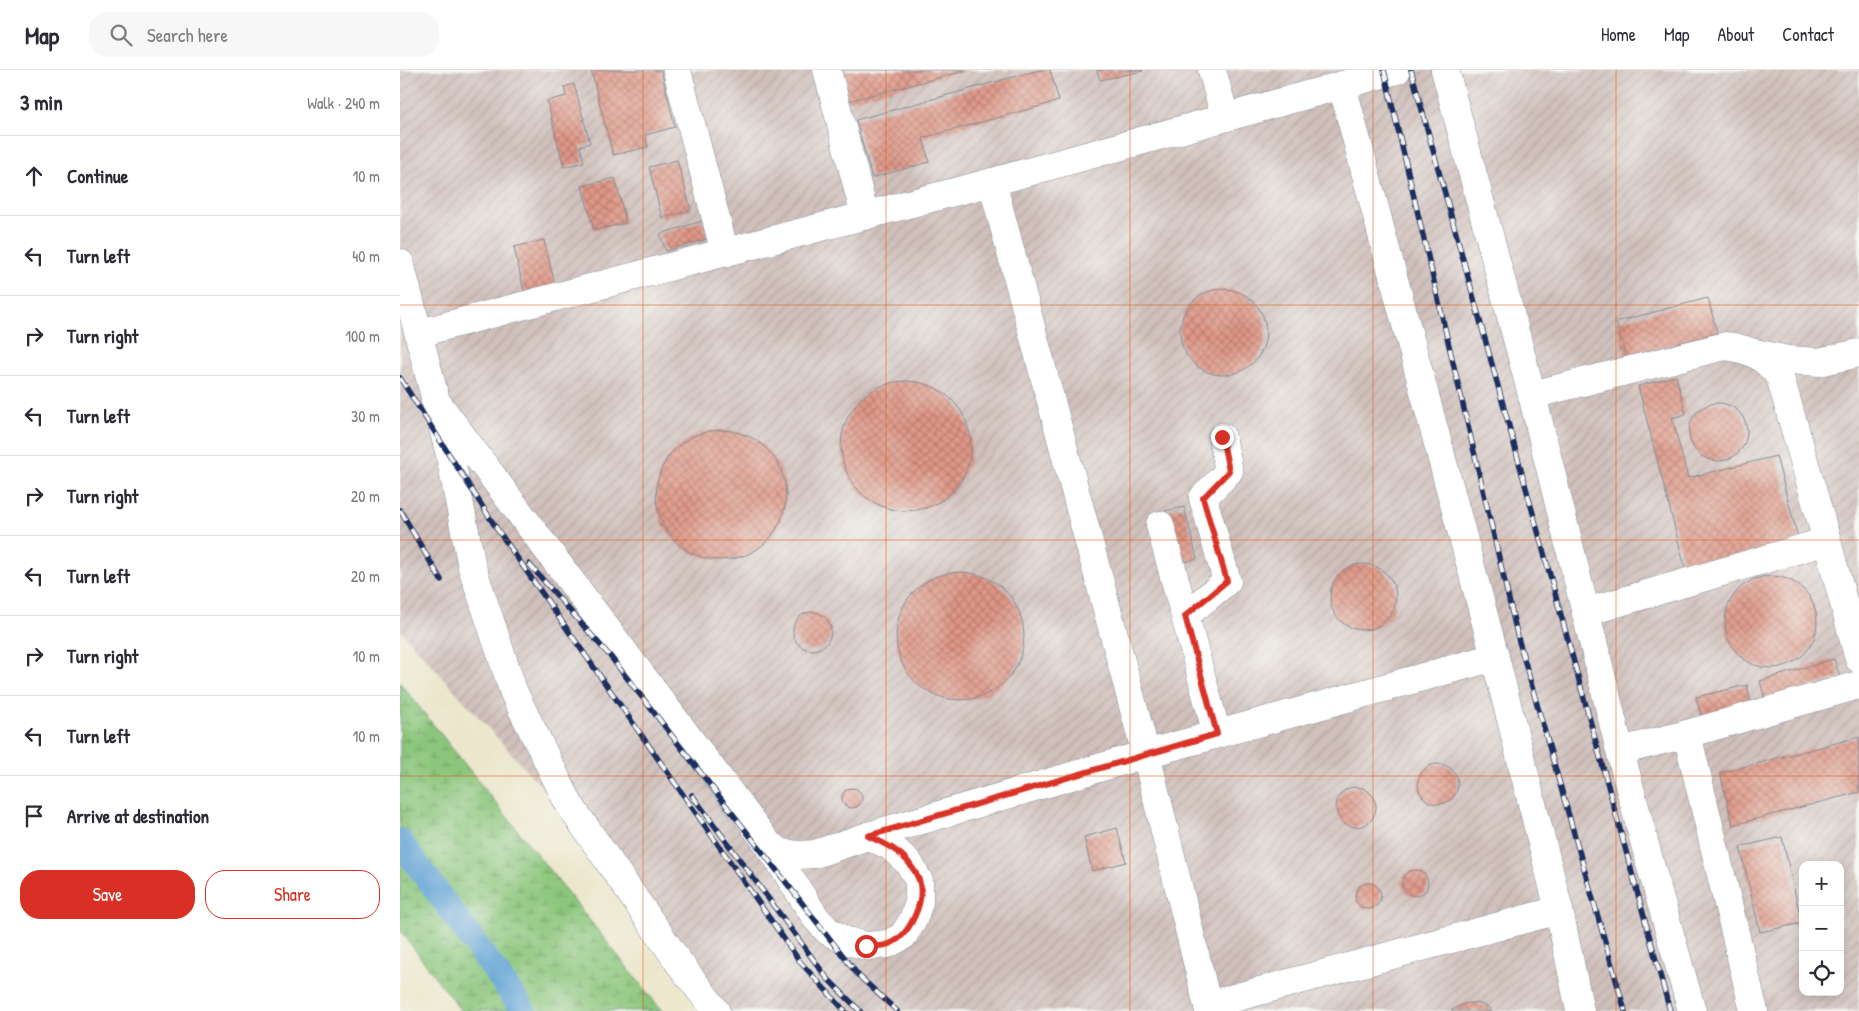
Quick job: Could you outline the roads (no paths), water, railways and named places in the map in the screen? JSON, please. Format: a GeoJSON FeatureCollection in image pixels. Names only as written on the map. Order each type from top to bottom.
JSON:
{"type":"FeatureCollection","features":[{"type":"Feature","properties":{"kind":"lane"},"geometry":{"type":"LineString","coordinates":[[677,70],[725,253]]}},
{"type":"Feature","properties":{"kind":"lane"},"geometry":{"type":"LineString","coordinates":[[827,70],[866,216]]}},
{"type":"Feature","properties":{"kind":"lane"},"geometry":{"type":"LineString","coordinates":[[1212,70],[1225,118]]}},
{"type":"Feature","properties":{"kind":"lane"},"geometry":{"type":"LineString","coordinates":[[419,333],[866,216],[1397,70]]}},
{"type":"Feature","properties":{"kind":"lane"},"geometry":{"type":"LineString","coordinates":[[1445,70],[1532,395],[1620,751],[1692,1011]]}},
{"type":"Feature","properties":{"kind":"lane"},"geometry":{"type":"LineString","coordinates":[[1342,85],[1495,657],[1559,910],[1580,1011]]}},
{"type":"Feature","properties":{"kind":"lane"},"geometry":{"type":"LineString","coordinates":[[992,182],[1146,754],[1209,1008],[1559,910]]}},
{"type":"Feature","properties":{"kind":"lane"},"geometry":{"type":"LineString","coordinates":[[400,263],[450,455],[472,567],[514,693],[570,804],[680,964],[716,1011]]}},
{"type":"Feature","properties":{"kind":"lane"},"geometry":{"type":"LineString","coordinates":[[1532,395],[1725,346],[1788,360],[1819,362],[1859,354]]}},
{"type":"Feature","properties":{"kind":"lane"},"geometry":{"type":"LineString","coordinates":[[1755,353],[1769,363],[1780,377],[1859,659]]}},
{"type":"Feature","properties":{"kind":"lane"},"geometry":{"type":"LineString","coordinates":[[435,400],[769,845],[816,918],[828,931],[844,940],[866,946],[888,944],[903,936],[913,920],[919,902],[919,881],[909,863],[890,846],[868,836]]}},
{"type":"Feature","properties":{"kind":"lane"},"geometry":{"type":"LineString","coordinates":[[1185,616],[1227,581],[1203,498],[1229,471],[1222,437]]}},
{"type":"Feature","properties":{"kind":"lane"},"geometry":{"type":"LineString","coordinates":[[1160,525],[1217,734]]}},
{"type":"Feature","properties":{"kind":"lane"},"geometry":{"type":"LineString","coordinates":[[1586,612],[1827,541]]}},
{"type":"Feature","properties":{"kind":"lane"},"geometry":{"type":"LineString","coordinates":[[769,845],[782,853],[815,854],[868,836],[1146,754],[1495,657]]}},
{"type":"Feature","properties":{"kind":"lane"},"geometry":{"type":"LineString","coordinates":[[1620,751],[1859,685]]}},
{"type":"Feature","properties":{"kind":"lane"},"geometry":{"type":"LineString","coordinates":[[1687,734],[1754,1011]]}},
{"type":"Feature","properties":{"kind":"waterway"},"geometry":{"type":"LineString","coordinates":[[400,841],[524,1011]]}},
{"type":"Feature","properties":{"kind":"railway"},"geometry":{"type":"LineString","coordinates":[[1384,70],[1518,638],[1625,1011]]}},
{"type":"Feature","properties":{"kind":"railway"},"geometry":{"type":"LineString","coordinates":[[1411,70],[1670,1011]]}},
{"type":"Feature","properties":{"kind":"railway"},"geometry":{"type":"LineString","coordinates":[[400,378],[497,529],[801,963],[845,1011]]}},
{"type":"Feature","properties":{"kind":"railway"},"geometry":{"type":"LineString","coordinates":[[400,510],[441,580]]}},
{"type":"Feature","properties":{"kind":"railway"},"geometry":{"type":"LineString","coordinates":[[529,564],[610,656],[858,975],[897,1011]]}},
{"type":"Feature","properties":{"kind":"railway"},"geometry":{"type":"LineString","coordinates":[[692,795],[827,978],[860,1011]]}}]}
